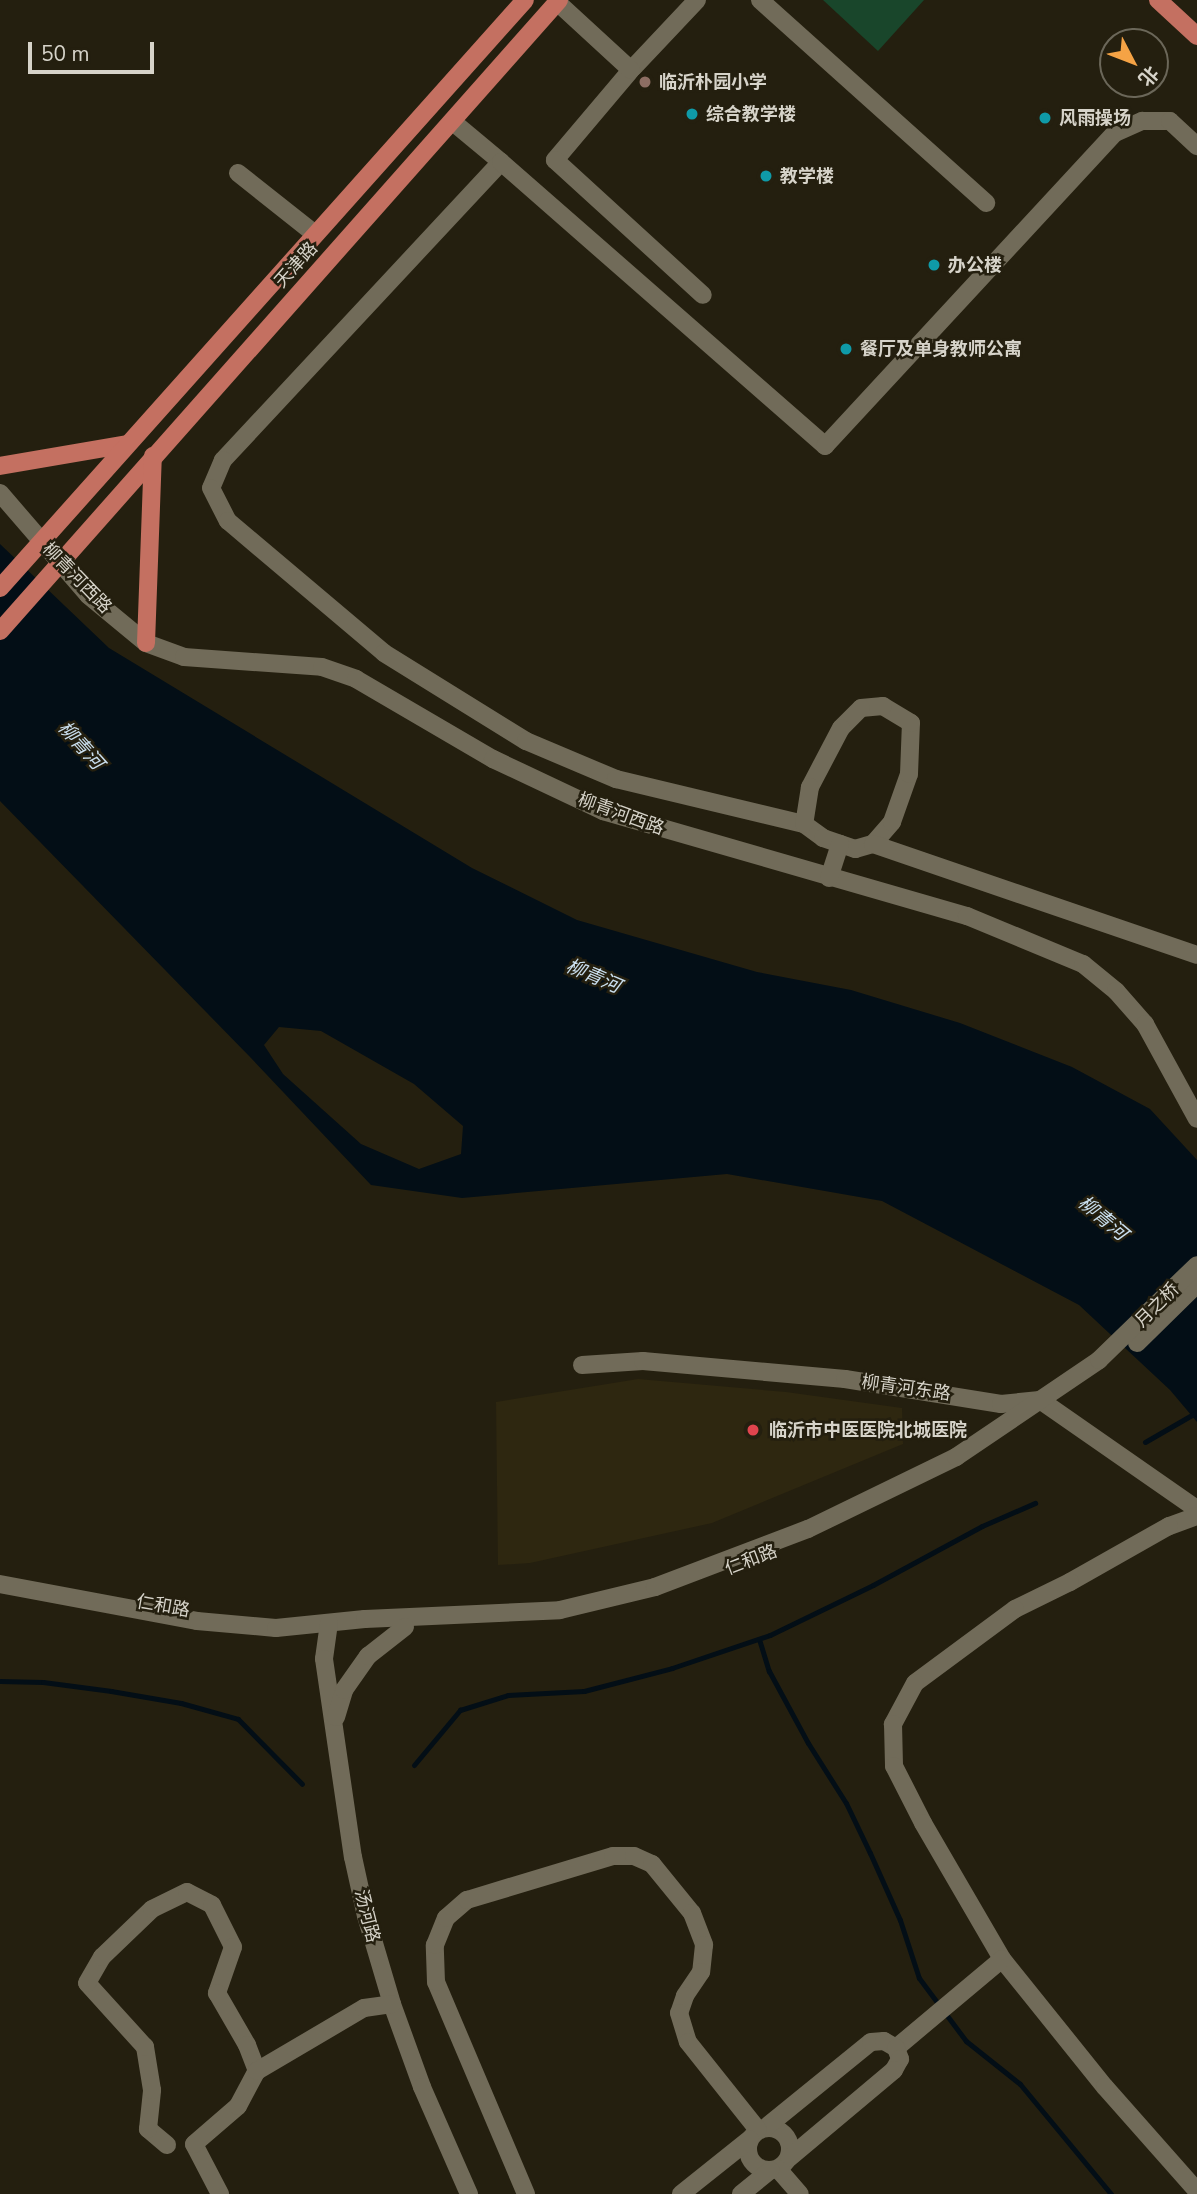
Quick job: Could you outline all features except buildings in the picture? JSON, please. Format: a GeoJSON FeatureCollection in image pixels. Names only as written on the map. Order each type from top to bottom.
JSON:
{"type":"FeatureCollection","features":[{"type":"Feature","properties":{"kind":"main road","name":"天津路"},"geometry":{"type":"LineString","coordinates":[[0,588],[525,0]]}},
{"type":"Feature","properties":{"kind":"main road"},"geometry":{"type":"LineString","coordinates":[[1158,0],[1197,36]]}},
{"type":"Feature","properties":{"kind":"main road","name":"天津路"},"geometry":{"type":"LineString","coordinates":[[0,631],[558,1]]}},
{"type":"Feature","properties":{"kind":"main road"},"geometry":{"type":"LineString","coordinates":[[0,466],[127,444]]}},
{"type":"Feature","properties":{"kind":"main road"},"geometry":{"type":"LineString","coordinates":[[146,643],[153,456]]}},
{"type":"Feature","properties":{"kind":"street"},"geometry":{"type":"LineString","coordinates":[[697,0],[631,70],[555,160],[703,295]]}},
{"type":"Feature","properties":{"kind":"street"},"geometry":{"type":"LineString","coordinates":[[760,0],[986,203]]}},
{"type":"Feature","properties":{"kind":"street"},"geometry":{"type":"LineString","coordinates":[[558,1],[631,70]]}},
{"type":"Feature","properties":{"kind":"street"},"geometry":{"type":"LineString","coordinates":[[453,122],[825,446],[1115,133],[1142,121],[1170,121],[1197,146]]}},
{"type":"Feature","properties":{"kind":"street"},"geometry":{"type":"LineString","coordinates":[[501,162],[223,460],[211,488],[228,521],[288,575],[384,653],[526,741],[616,779],[804,824],[824,838],[855,849],[873,844],[892,822],[909,774],[911,723],[883,706],[861,708],[841,727],[810,788],[804,824]]}},
{"type":"Feature","properties":{"kind":"street"},"geometry":{"type":"LineString","coordinates":[[238,173],[315,234]]}},
{"type":"Feature","properties":{"kind":"street","name":"柳青河西路"},"geometry":{"type":"LineString","coordinates":[[0,493],[88,595],[146,643],[184,657],[322,667],[356,680],[493,759],[603,811],[967,916],[1083,964],[1116,990],[1145,1024],[1191,1095],[1197,1119]]}},
{"type":"Feature","properties":{"kind":"street"},"geometry":{"type":"LineString","coordinates":[[829,878],[840,844]]}},
{"type":"Feature","properties":{"kind":"street"},"geometry":{"type":"LineString","coordinates":[[873,844],[1197,955]]}},
{"type":"Feature","properties":{"kind":"street","name":"月之桥"},"geometry":{"type":"LineString","coordinates":[[1123,1349],[1197,1265]]}},
{"type":"Feature","properties":{"kind":"street","name":"月之桥"},"geometry":{"type":"LineString","coordinates":[[1123,1349],[1197,1284]]}},
{"type":"Feature","properties":{"kind":"street","name":"仁和路"},"geometry":{"type":"LineString","coordinates":[[0,1575],[198,1612],[364,1628],[561,1619],[657,1596],[811,1538],[877,1507],[960,1464],[1123,1349]]}},
{"type":"Feature","properties":{"kind":"street","name":"柳青河东路"},"geometry":{"type":"LineString","coordinates":[[582,1365],[643,1362],[845,1379],[1001,1404],[1043,1404]]}},
{"type":"Feature","properties":{"kind":"street"},"geometry":{"type":"LineString","coordinates":[[1043,1404],[1197,1509]]}},
{"type":"Feature","properties":{"kind":"street","name":"仁和路"},"geometry":{"type":"LineString","coordinates":[[0,1584],[197,1621],[276,1628],[560,1610],[655,1587],[808,1529],[956,1457],[1043,1404]]}},
{"type":"Feature","properties":{"kind":"street"},"geometry":{"type":"LineString","coordinates":[[1197,1516],[1169,1526],[1070,1582],[1015,1609],[915,1683],[893,1724],[894,1766],[1002,1959],[1105,2087],[1197,2191]]}},
{"type":"Feature","properties":{"kind":"street","name":"汤河路"},"geometry":{"type":"LineString","coordinates":[[329,1623],[324,1659],[353,1857],[392,2004],[422,2087],[469,2194]]}},
{"type":"Feature","properties":{"kind":"street"},"geometry":{"type":"LineString","coordinates":[[334,1724],[344,1690],[368,1656],[405,1627]]}},
{"type":"Feature","properties":{"kind":"street"},"geometry":{"type":"LineString","coordinates":[[526,2194],[436,1982],[435,1945],[446,1918],[467,1900],[613,1856],[634,1856],[652,1864],[692,1913],[704,1945],[701,1972],[685,1996],[679,2013],[688,2042],[758,2132]]}},
{"type":"Feature","properties":{"kind":"street"},"geometry":{"type":"LineString","coordinates":[[167,2145],[148,2129],[152,2090],[145,2047],[87,1983],[102,1957],[152,1909],[187,1892],[212,1905],[233,1947],[217,1993],[247,2045],[257,2071]]}},
{"type":"Feature","properties":{"kind":"street"},"geometry":{"type":"LineString","coordinates":[[896,2048],[1002,1959]]}},
{"type":"Feature","properties":{"kind":"street"},"geometry":{"type":"LineString","coordinates":[[220,2194],[194,2144],[238,2106],[257,2071],[364,2008],[392,2004]]}},
{"type":"Feature","properties":{"kind":"street"},"geometry":{"type":"LineString","coordinates":[[681,2194],[871,2042],[884,2042],[896,2048],[900,2059],[894,2070],[779,2166],[741,2194]]}},
{"type":"Feature","properties":{"kind":"street"},"geometry":{"type":"LineString","coordinates":[[776,2129],[789,2140],[779,2166],[756,2166],[751,2161],[748,2146],[758,2132],[776,2129]]}},
{"type":"Feature","properties":{"kind":"street"},"geometry":{"type":"LineString","coordinates":[[779,2166],[800,2194]]}},
{"type":"Feature","properties":{"kind":"shaded area"},"geometry":{"type":"Polygon","coordinates":[[[638,1379],[786,1392],[902,1408],[903,1444],[712,1523],[530,1563],[498,1565],[496,1402],[638,1379]]]}},
{"type":"Feature","properties":{"kind":"green space"},"geometry":{"type":"Polygon","coordinates":[[[823,0],[924,0],[878,51],[823,0]]]}},
{"type":"Feature","properties":{"kind":"water","name":"柳青河"},"geometry":{"type":"Polygon","coordinates":[[[0,544],[109,648],[472,868],[577,920],[757,972],[851,990],[960,1023],[1072,1067],[1150,1109],[1197,1160],[1197,1422],[1170,1390],[1079,1305],[882,1201],[727,1174],[462,1198],[371,1185],[0,801],[0,544]],[[279,1027],[264,1045],[283,1074],[361,1144],[419,1169],[461,1154],[463,1126],[414,1084],[321,1031],[279,1027]]]}},
{"type":"Feature","properties":{"kind":"waterway"},"geometry":{"type":"LineString","coordinates":[[1145,1442],[1197,1412]]}},
{"type":"Feature","properties":{"kind":"waterway"},"geometry":{"type":"LineString","coordinates":[[414,1765],[460,1710],[508,1695],[584,1691],[672,1668],[770,1635],[873,1585],[982,1526],[1035,1503]]}},
{"type":"Feature","properties":{"kind":"waterway"},"geometry":{"type":"LineString","coordinates":[[759,1639],[769,1671],[808,1743],[846,1803],[870,1853],[900,1920],[919,1978],[966,2041],[1020,2084],[1111,2194]]}},
{"type":"Feature","properties":{"kind":"waterway"},"geometry":{"type":"LineString","coordinates":[[0,1681],[43,1682],[111,1691],[181,1703],[238,1719],[302,1784]]}},
{"type":"Feature","properties":{"kind":"place","name":"临沂朴园小学"},"geometry":{"type":"Point","coordinates":[645,82]}},
{"type":"Feature","properties":{"kind":"place","name":"综合教学楼"},"geometry":{"type":"Point","coordinates":[692,114]}},
{"type":"Feature","properties":{"kind":"place","name":"风雨操场"},"geometry":{"type":"Point","coordinates":[1045,118]}},
{"type":"Feature","properties":{"kind":"place","name":"教学楼"},"geometry":{"type":"Point","coordinates":[766,176]}},
{"type":"Feature","properties":{"kind":"place","name":"办公楼"},"geometry":{"type":"Point","coordinates":[934,265]}},
{"type":"Feature","properties":{"kind":"place","name":"餐厅及单身教师公寓"},"geometry":{"type":"Point","coordinates":[846,349]}},
{"type":"Feature","properties":{"kind":"place","name":"临沂市中医医院北城医院"},"geometry":{"type":"Point","coordinates":[753,1430]}}]}
